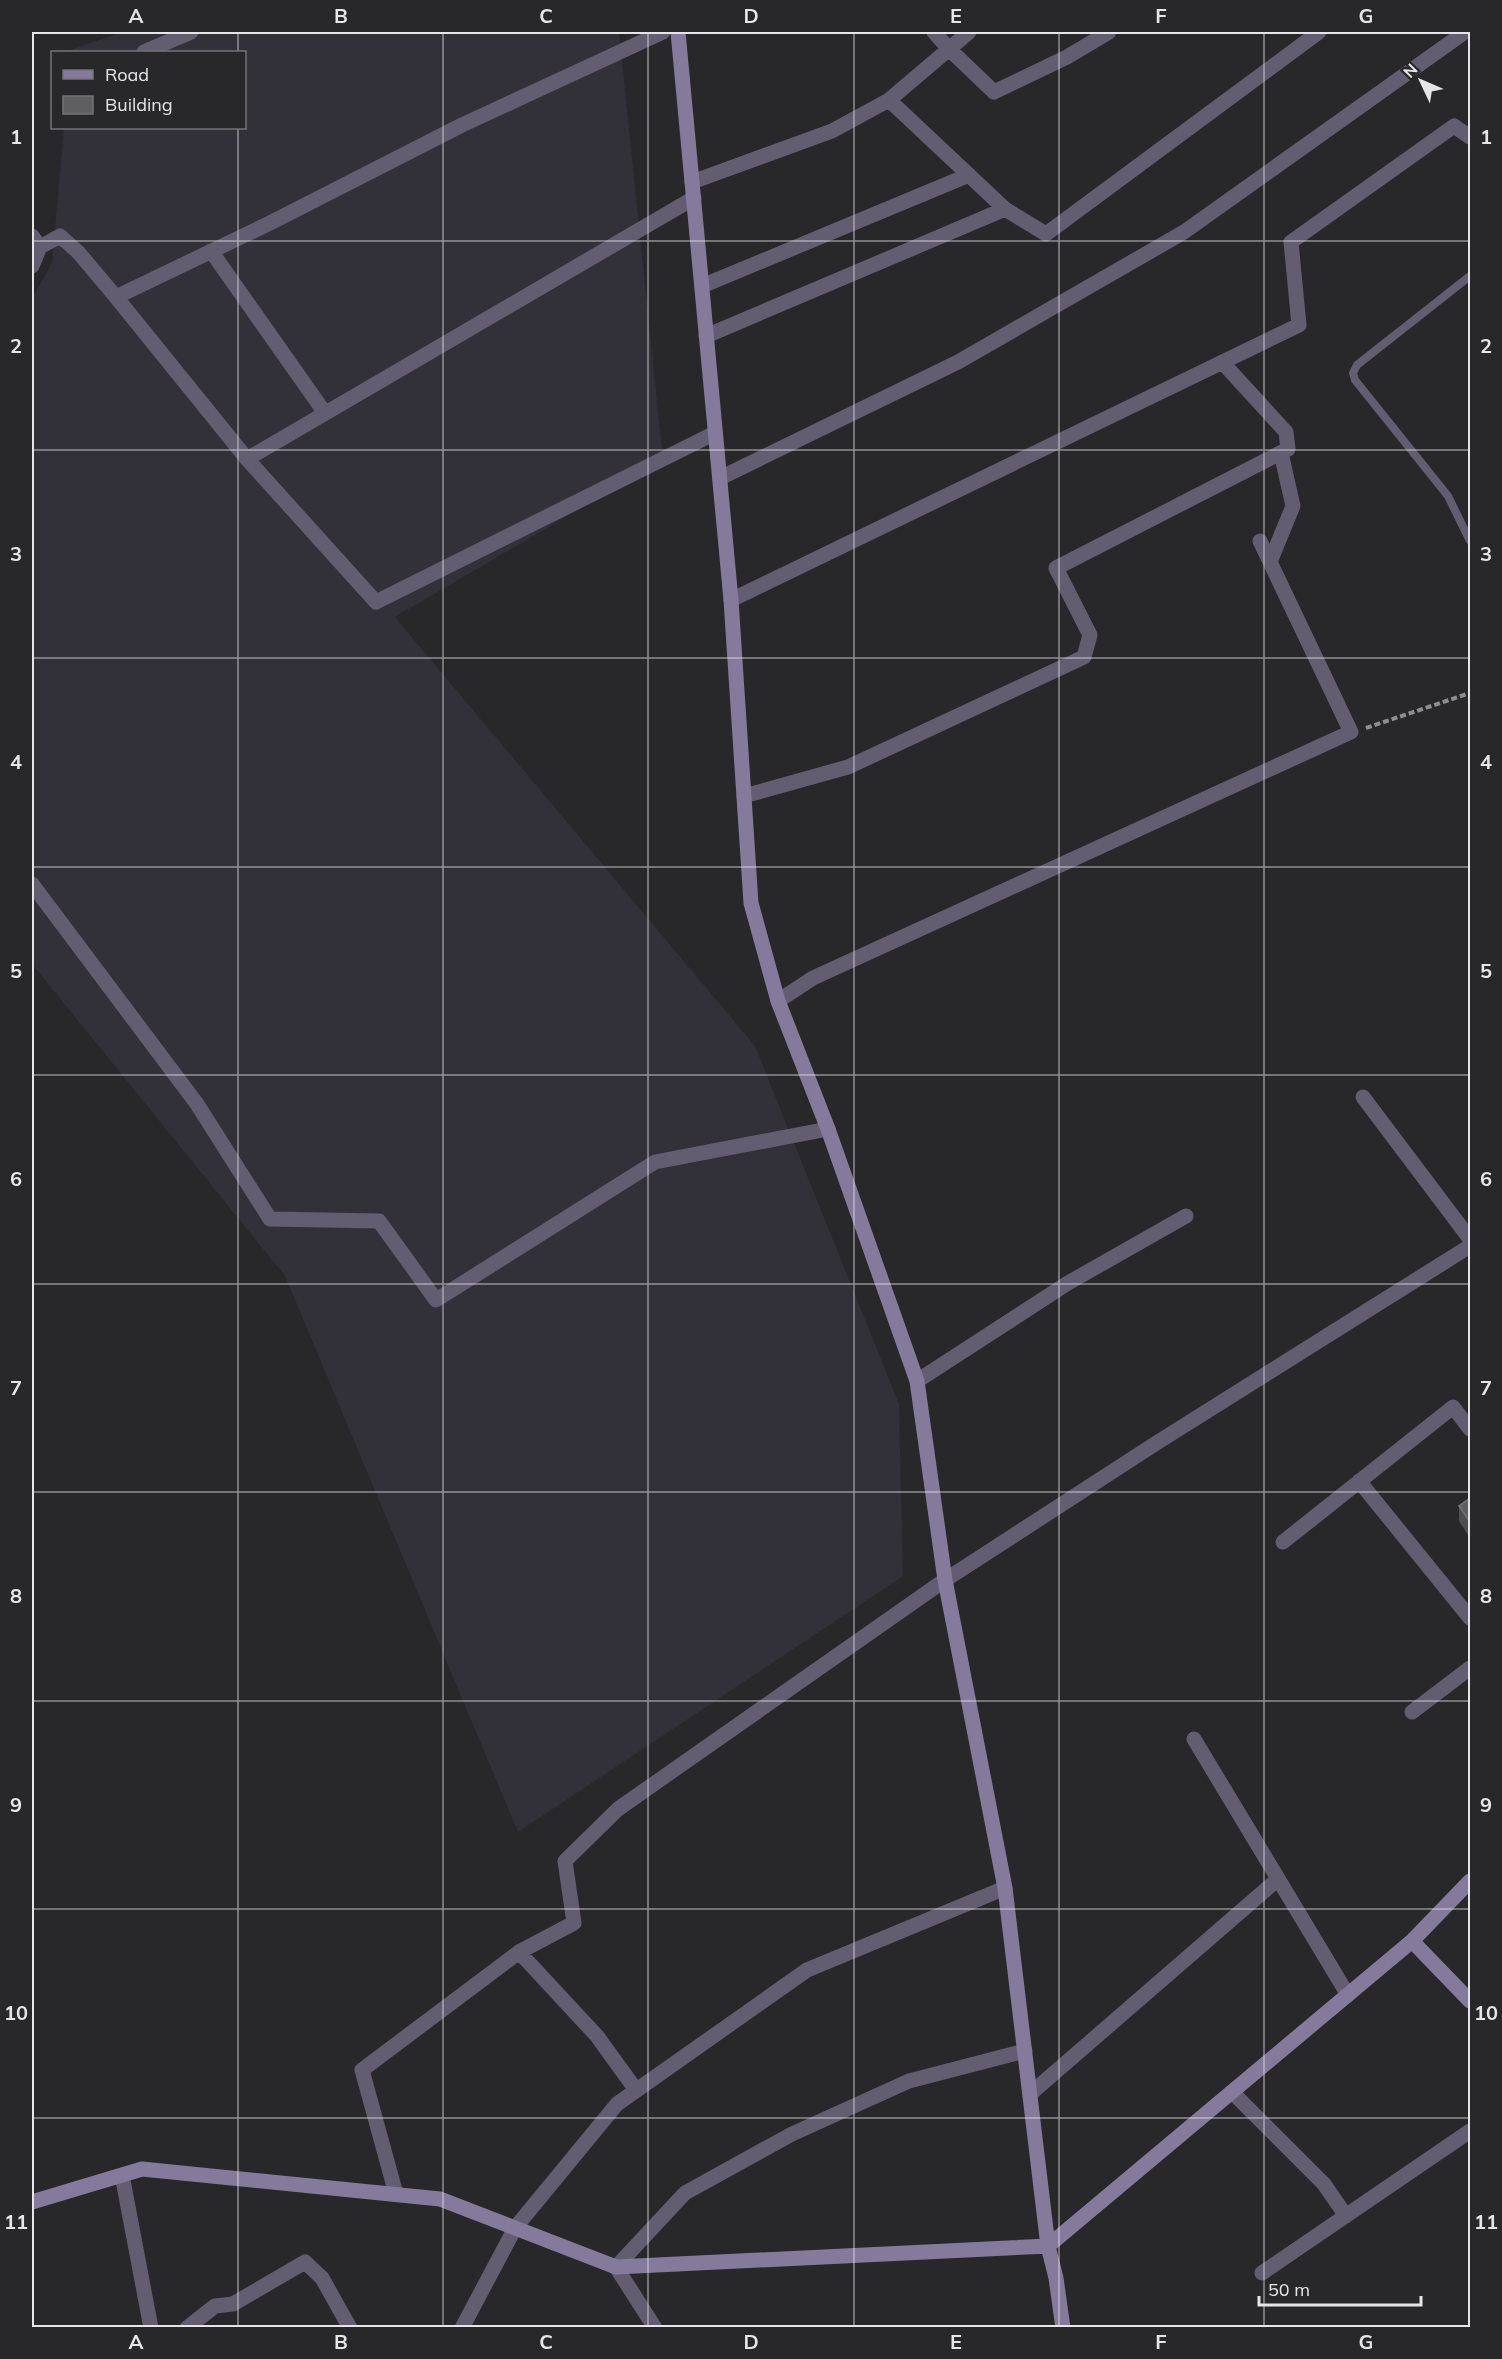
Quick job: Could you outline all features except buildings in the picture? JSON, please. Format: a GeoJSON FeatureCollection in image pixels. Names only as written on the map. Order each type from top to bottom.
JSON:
{"type":"FeatureCollection","features":[{"type":"Feature","properties":{"kind":"main road"},"geometry":{"type":"LineString","coordinates":[[678,32],[731,600],[751,903],[778,1001],[828,1129],[917,1381],[945,1580],[1005,1888],[1048,2246],[1056,2278],[1063,2328]]}},
{"type":"Feature","properties":{"kind":"main road"},"geometry":{"type":"LineString","coordinates":[[32,2202],[142,2169],[396,2194],[440,2199],[616,2267],[1048,2246],[1412,1941],[1470,1881]]}},
{"type":"Feature","properties":{"kind":"main road"},"geometry":{"type":"LineString","coordinates":[[1412,1941],[1470,2001]]}},
{"type":"Feature","properties":{"kind":"street"},"geometry":{"type":"LineString","coordinates":[[146,51],[191,32]]}},
{"type":"Feature","properties":{"kind":"street"},"geometry":{"type":"LineString","coordinates":[[116,297],[462,125],[663,32]]}},
{"type":"Feature","properties":{"kind":"street"},"geometry":{"type":"LineString","coordinates":[[934,32],[994,92],[1067,57],[1108,32]]}},
{"type":"Feature","properties":{"kind":"street"},"geometry":{"type":"LineString","coordinates":[[692,182],[832,131],[889,100],[969,32]]}},
{"type":"Feature","properties":{"kind":"street"},"geometry":{"type":"LineString","coordinates":[[889,100],[1005,209],[1046,234],[1318,32]]}},
{"type":"Feature","properties":{"kind":"street"},"geometry":{"type":"LineString","coordinates":[[720,478],[958,362],[1184,232],[1466,32]]}},
{"type":"Feature","properties":{"kind":"street"},"geometry":{"type":"LineString","coordinates":[[731,600],[1299,325],[1291,242],[1454,126],[1470,137]]}},
{"type":"Feature","properties":{"kind":"street"},"geometry":{"type":"LineString","coordinates":[[702,286],[969,175]]}},
{"type":"Feature","properties":{"kind":"street"},"geometry":{"type":"LineString","coordinates":[[247,459],[694,198]]}},
{"type":"Feature","properties":{"kind":"street"},"geometry":{"type":"LineString","coordinates":[[706,336],[1005,209]]}},
{"type":"Feature","properties":{"kind":"street"},"geometry":{"type":"LineString","coordinates":[[32,266],[36,242],[60,236],[78,252],[247,459],[376,602],[715,434]]}},
{"type":"Feature","properties":{"kind":"street"},"geometry":{"type":"LineString","coordinates":[[211,251],[325,413]]}},
{"type":"Feature","properties":{"kind":"street"},"geometry":{"type":"LineString","coordinates":[[744,796],[848,767],[1084,657],[1090,634],[1056,568],[1288,449],[1286,432],[1222,362]]}},
{"type":"Feature","properties":{"kind":"street"},"geometry":{"type":"LineString","coordinates":[[1270,562],[1293,506],[1281,453]]}},
{"type":"Feature","properties":{"kind":"street"},"geometry":{"type":"LineString","coordinates":[[778,1001],[813,978],[1352,732],[1260,541]]}},
{"type":"Feature","properties":{"kind":"street"},"geometry":{"type":"LineString","coordinates":[[32,884],[197,1104],[270,1219],[380,1221],[436,1300],[655,1162],[828,1129]]}},
{"type":"Feature","properties":{"kind":"street"},"geometry":{"type":"LineString","coordinates":[[1363,1097],[1470,1239]]}},
{"type":"Feature","properties":{"kind":"street"},"geometry":{"type":"LineString","coordinates":[[917,1381],[1068,1283],[1186,1216]]}},
{"type":"Feature","properties":{"kind":"street"},"geometry":{"type":"LineString","coordinates":[[396,2194],[362,2070],[519,1952],[574,1923],[565,1861],[618,1809],[945,1580],[1470,1246]]}},
{"type":"Feature","properties":{"kind":"street"},"geometry":{"type":"LineString","coordinates":[[1283,1542],[1454,1407],[1470,1429]]}},
{"type":"Feature","properties":{"kind":"street"},"geometry":{"type":"LineString","coordinates":[[1359,1481],[1470,1618]]}},
{"type":"Feature","properties":{"kind":"street"},"geometry":{"type":"LineString","coordinates":[[1412,1712],[1470,1668]]}},
{"type":"Feature","properties":{"kind":"street"},"geometry":{"type":"LineString","coordinates":[[1194,1739],[1348,1995]]}},
{"type":"Feature","properties":{"kind":"street"},"geometry":{"type":"LineString","coordinates":[[1030,2094],[1278,1879]]}},
{"type":"Feature","properties":{"kind":"street"},"geometry":{"type":"LineString","coordinates":[[462,2328],[515,2228],[617,2104],[807,1970],[1005,1888]]}},
{"type":"Feature","properties":{"kind":"street"},"geometry":{"type":"LineString","coordinates":[[519,1952],[597,2036],[636,2090]]}},
{"type":"Feature","properties":{"kind":"street"},"geometry":{"type":"LineString","coordinates":[[655,2328],[616,2267],[685,2193],[792,2134],[909,2081],[1025,2050]]}},
{"type":"Feature","properties":{"kind":"street"},"geometry":{"type":"LineString","coordinates":[[1232,2092],[1324,2184],[1346,2216]]}},
{"type":"Feature","properties":{"kind":"street"},"geometry":{"type":"LineString","coordinates":[[1262,2273],[1470,2131]]}},
{"type":"Feature","properties":{"kind":"street"},"geometry":{"type":"LineString","coordinates":[[122,2175],[151,2328]]}},
{"type":"Feature","properties":{"kind":"street"},"geometry":{"type":"LineString","coordinates":[[187,2328],[215,2306],[232,2304],[305,2262],[322,2278],[350,2328]]}},
{"type":"Feature","properties":{"kind":"lane"},"geometry":{"type":"LineString","coordinates":[[1470,276],[1357,365],[1353,373],[1355,380],[1448,496],[1470,541]]}},
{"type":"Feature","properties":{"kind":"path"},"geometry":{"type":"LineString","coordinates":[[1352,732],[1470,693]]}},
{"type":"Feature","properties":{"kind":"shaded area"},"geometry":{"type":"Polygon","coordinates":[[[122,32],[619,32],[663,460],[395,617],[755,1046],[899,1404],[903,1576],[518,1832],[285,1276],[32,964],[32,298],[52,263],[64,129],[246,129],[246,51],[70,50],[122,32]]]}}]}
